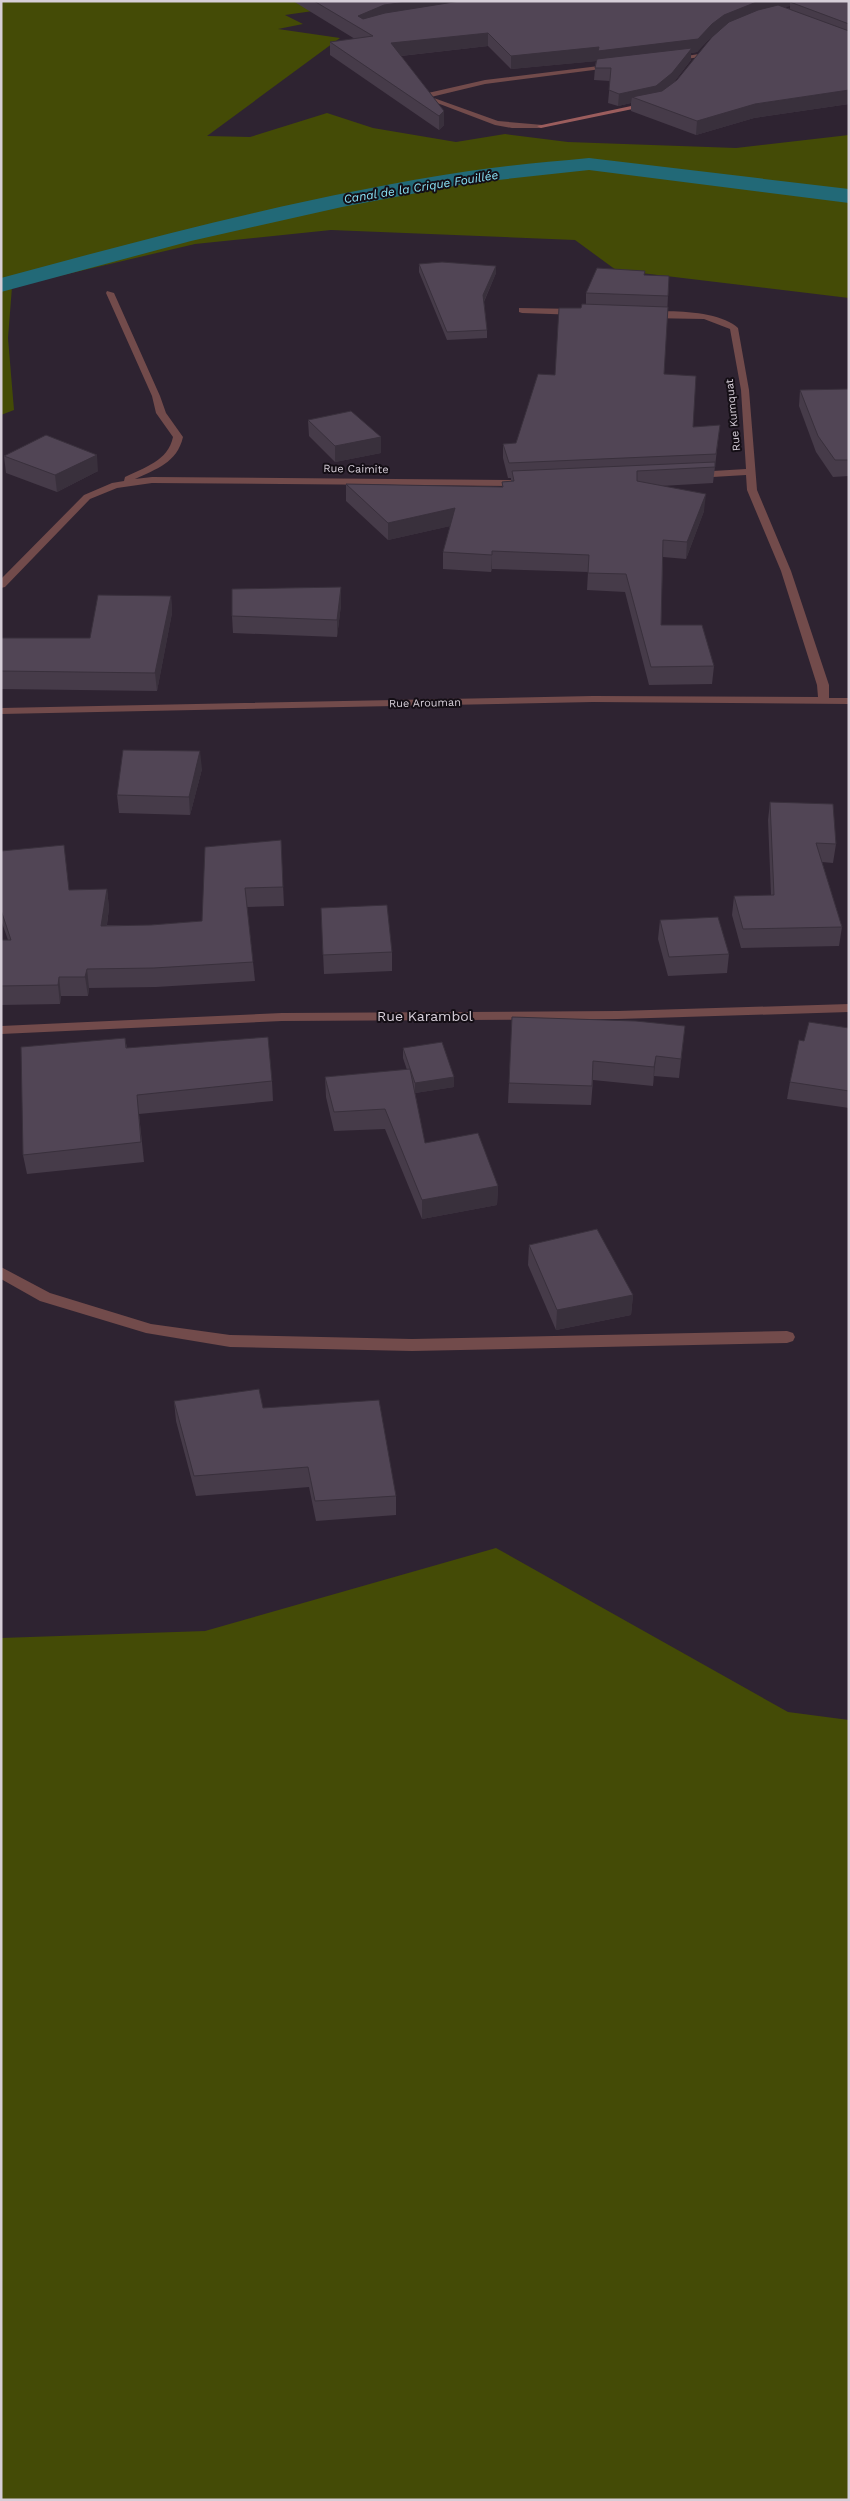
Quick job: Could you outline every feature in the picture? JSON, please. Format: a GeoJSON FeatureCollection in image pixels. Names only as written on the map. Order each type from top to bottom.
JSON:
{"type":"FeatureCollection","features":[{"type":"Feature","properties":{"kind":"street"},"geometry":{"type":"LineString","coordinates":[[693,64],[704,50]]}},
{"type":"Feature","properties":{"kind":"street"},"geometry":{"type":"LineString","coordinates":[[658,60],[699,56]]}},
{"type":"Feature","properties":{"kind":"street"},"geometry":{"type":"LineString","coordinates":[[620,65],[465,86],[430,94],[427,98],[503,127],[524,128],[658,102]]}},
{"type":"Feature","properties":{"kind":"street"},"geometry":{"type":"LineString","coordinates":[[110,293],[156,396],[161,413],[178,437],[175,450],[159,464],[115,485]]}},
{"type":"Feature","properties":{"kind":"street"},"geometry":{"type":"LineString","coordinates":[[522,310],[591,313]]}},
{"type":"Feature","properties":{"kind":"street","name":"Rue Kumquat"},"geometry":{"type":"LineString","coordinates":[[640,315],[708,318],[726,321],[734,328],[745,390],[750,461],[749,472],[752,490],[786,570],[823,684],[824,702]]}},
{"type":"Feature","properties":{"kind":"street"},"geometry":{"type":"LineString","coordinates":[[681,476],[749,472]]}},
{"type":"Feature","properties":{"kind":"street","name":"Rue Caimite"},"geometry":{"type":"LineString","coordinates":[[1,585],[87,497],[115,485],[152,480],[534,484]]}},
{"type":"Feature","properties":{"kind":"street","name":"Rue Arouman"},"geometry":{"type":"LineString","coordinates":[[1,710],[593,699],[849,701]]}},
{"type":"Feature","properties":{"kind":"street","name":"Rue Karambol"},"geometry":{"type":"LineString","coordinates":[[1,1030],[282,1017],[618,1015],[849,1008]]}},
{"type":"Feature","properties":{"kind":"street"},"geometry":{"type":"LineString","coordinates":[[1,1272],[45,1297],[151,1329],[230,1341],[412,1345],[787,1337]]}},
{"type":"Feature","properties":{"kind":"green space"},"geometry":{"type":"Polygon","coordinates":[[[1,1],[383,1],[285,15],[303,24],[278,29],[340,38],[207,136],[250,137],[327,113],[373,128],[456,142],[505,134],[568,142],[736,148],[849,135],[849,298],[616,270],[575,240],[331,230],[195,244],[12,287],[8,338],[14,410],[1,415],[1,1]]]}},
{"type":"Feature","properties":{"kind":"green space"},"geometry":{"type":"Polygon","coordinates":[[[496,1548],[788,1712],[849,1720],[849,2500],[1,2500],[1,1638],[205,1631],[496,1548]]]}},
{"type":"Feature","properties":{"kind":"building"},"geometry":{"type":"Polygon","coordinates":[[[314,1],[414,1],[384,5],[358,16],[363,19],[385,13],[460,1],[759,1],[724,15],[712,24],[698,39],[598,51],[599,47],[511,56],[488,33],[391,43],[444,111],[439,116],[330,42],[373,36],[314,1]]]}},
{"type":"Feature","properties":{"kind":"building"},"geometry":{"type":"Polygon","coordinates":[[[849,1],[849,24],[790,2],[849,1]]]}},
{"type":"Feature","properties":{"kind":"building"},"geometry":{"type":"Polygon","coordinates":[[[778,5],[849,31],[849,90],[755,104],[697,121],[632,97],[662,91],[677,80],[712,37],[729,22],[758,10],[778,5]]]}},
{"type":"Feature","properties":{"kind":"building"},"geometry":{"type":"Polygon","coordinates":[[[692,48],[672,73],[656,86],[619,94],[609,90],[611,68],[595,68],[597,59],[692,48]]]}},
{"type":"Feature","properties":{"kind":"building"},"geometry":{"type":"Polygon","coordinates":[[[442,262],[496,266],[483,295],[487,330],[447,332],[419,264],[442,262]]]}},
{"type":"Feature","properties":{"kind":"building"},"geometry":{"type":"Polygon","coordinates":[[[597,268],[645,271],[644,275],[669,276],[668,296],[586,293],[597,268]]]}},
{"type":"Feature","properties":{"kind":"building"},"geometry":{"type":"Polygon","coordinates":[[[582,304],[668,307],[664,374],[696,376],[693,427],[720,425],[716,454],[509,463],[503,444],[516,443],[538,374],[555,375],[559,308],[581,308],[582,304]]]}},
{"type":"Feature","properties":{"kind":"building"},"geometry":{"type":"Polygon","coordinates":[[[849,389],[849,460],[835,460],[818,436],[800,390],[849,389]]]}},
{"type":"Feature","properties":{"kind":"building"},"geometry":{"type":"Polygon","coordinates":[[[351,411],[381,437],[335,446],[308,420],[351,411]]]}},
{"type":"Feature","properties":{"kind":"building"},"geometry":{"type":"Polygon","coordinates":[[[46,435],[97,455],[55,475],[4,456],[46,435]]]}},
{"type":"Feature","properties":{"kind":"building"},"geometry":{"type":"Polygon","coordinates":[[[715,462],[715,467],[637,471],[637,481],[706,494],[687,542],[663,540],[661,625],[702,625],[714,666],[651,667],[626,574],[588,573],[589,555],[492,551],[492,555],[443,552],[455,508],[388,523],[346,484],[503,487],[502,482],[514,481],[512,471],[715,462]]]}},
{"type":"Feature","properties":{"kind":"building"},"geometry":{"type":"Polygon","coordinates":[[[341,587],[337,620],[232,616],[232,589],[341,587]]]}},
{"type":"Feature","properties":{"kind":"building"},"geometry":{"type":"Polygon","coordinates":[[[98,595],[171,596],[155,673],[1,671],[1,638],[90,638],[98,595]]]}},
{"type":"Feature","properties":{"kind":"building"},"geometry":{"type":"Polygon","coordinates":[[[123,750],[200,751],[189,797],[117,795],[123,750]]]}},
{"type":"Feature","properties":{"kind":"building"},"geometry":{"type":"Polygon","coordinates":[[[770,802],[833,804],[836,844],[816,843],[842,927],[743,929],[734,896],[774,895],[770,802]]]}},
{"type":"Feature","properties":{"kind":"building"},"geometry":{"type":"Polygon","coordinates":[[[281,840],[283,887],[245,888],[253,962],[154,968],[87,969],[85,977],[59,977],[58,985],[1,986],[1,940],[11,940],[1,910],[1,851],[64,845],[69,890],[107,889],[101,926],[151,925],[202,921],[205,847],[281,840]]]}},
{"type":"Feature","properties":{"kind":"building"},"geometry":{"type":"Polygon","coordinates":[[[387,905],[392,952],[323,955],[321,908],[387,905]]]}},
{"type":"Feature","properties":{"kind":"building"},"geometry":{"type":"Polygon","coordinates":[[[718,917],[729,954],[669,957],[660,920],[718,917]]]}},
{"type":"Feature","properties":{"kind":"building"},"geometry":{"type":"Polygon","coordinates":[[[512,1017],[636,1021],[685,1026],[681,1059],[656,1056],[654,1067],[593,1061],[592,1086],[509,1083],[512,1017]]]}},
{"type":"Feature","properties":{"kind":"building"},"geometry":{"type":"Polygon","coordinates":[[[809,1022],[849,1028],[849,1091],[790,1082],[799,1040],[804,1041],[809,1022]]]}},
{"type":"Feature","properties":{"kind":"building"},"geometry":{"type":"Polygon","coordinates":[[[268,1037],[272,1081],[137,1095],[141,1142],[23,1155],[21,1047],[125,1038],[126,1048],[268,1037]]]}},
{"type":"Feature","properties":{"kind":"building"},"geometry":{"type":"Polygon","coordinates":[[[442,1042],[454,1077],[415,1083],[403,1048],[442,1042]]]}},
{"type":"Feature","properties":{"kind":"building"},"geometry":{"type":"Polygon","coordinates":[[[410,1069],[425,1143],[478,1133],[498,1186],[422,1200],[385,1109],[334,1112],[325,1077],[410,1069]]]}},
{"type":"Feature","properties":{"kind":"building"},"geometry":{"type":"Polygon","coordinates":[[[597,1229],[633,1295],[557,1310],[529,1245],[597,1229]]]}},
{"type":"Feature","properties":{"kind":"building"},"geometry":{"type":"Polygon","coordinates":[[[259,1389],[263,1408],[379,1400],[396,1496],[315,1501],[308,1467],[194,1476],[174,1401],[259,1389]]]}},
{"type":"Feature","properties":{"kind":"waterway","name":"Canal de la Crique Fouillée"},"geometry":{"type":"LineString","coordinates":[[1,285],[187,235],[342,200],[470,177],[589,164],[849,196]]}}]}
